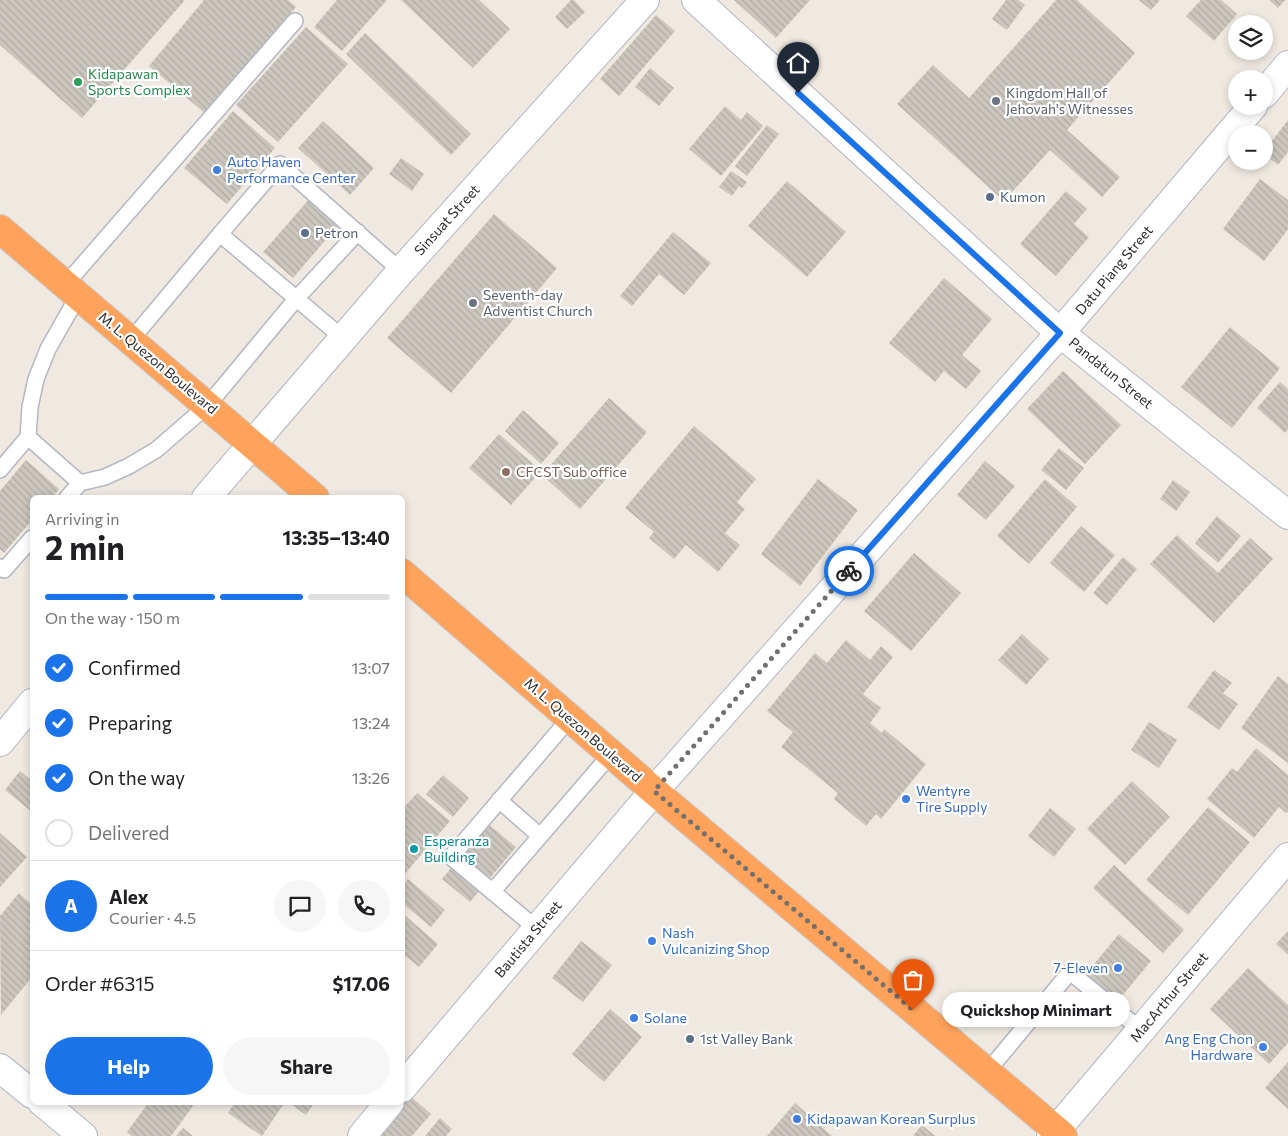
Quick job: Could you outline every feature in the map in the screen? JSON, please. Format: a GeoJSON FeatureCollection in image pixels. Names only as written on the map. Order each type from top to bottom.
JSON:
{"type":"FeatureCollection","features":[{"type":"Feature","properties":{"kind":"highway","name":"M. L. Quezon Boulevard"},"geometry":{"type":"LineString","coordinates":[[0,229],[252,442],[312,495]]}},
{"type":"Feature","properties":{"kind":"highway","name":"M. L. Quezon Boulevard"},"geometry":{"type":"LineString","coordinates":[[405,576],[654,791],[987,1072],[1056,1134]]}},
{"type":"Feature","properties":{"kind":"street","name":"Sinsuat Street"},"geometry":{"type":"LineString","coordinates":[[208,495],[252,442],[344,339],[401,270],[645,0]]}},
{"type":"Feature","properties":{"kind":"street","name":"Pandatun Street"},"geometry":{"type":"LineString","coordinates":[[696,0],[1060,333],[1288,515]]}},
{"type":"Feature","properties":{"kind":"street"},"geometry":{"type":"LineString","coordinates":[[1273,83],[1288,65]]}},
{"type":"Feature","properties":{"kind":"street","name":"Datu Piang Street"},"geometry":{"type":"LineString","coordinates":[[654,791],[1060,333],[1245,115]]}},
{"type":"Feature","properties":{"kind":"street"},"geometry":{"type":"LineString","coordinates":[[0,742],[30,705]]}},
{"type":"Feature","properties":{"kind":"street","name":"Bautista Street"},"geometry":{"type":"LineString","coordinates":[[405,1084],[654,791]]}},
{"type":"Feature","properties":{"kind":"street","name":"MacArthur Street"},"geometry":{"type":"LineString","coordinates":[[1056,1134],[1141,1030],[1288,858]]}},
{"type":"Feature","properties":{"kind":"street"},"geometry":{"type":"LineString","coordinates":[[0,1068],[30,1092]]}},
{"type":"Feature","properties":{"kind":"street"},"geometry":{"type":"LineString","coordinates":[[46,1105],[83,1136]]}},
{"type":"Feature","properties":{"kind":"street"},"geometry":{"type":"LineString","coordinates":[[362,1136],[388,1105]]}},
{"type":"Feature","properties":{"kind":"lane"},"geometry":{"type":"LineString","coordinates":[[0,470],[28,437],[30,407],[36,379],[72,290],[295,21]]}},
{"type":"Feature","properties":{"kind":"lane"},"geometry":{"type":"LineString","coordinates":[[131,340],[280,164],[401,270]]}},
{"type":"Feature","properties":{"kind":"lane"},"geometry":{"type":"LineString","coordinates":[[70,495],[80,483],[104,477],[156,450],[208,405],[296,299],[358,232]]}},
{"type":"Feature","properties":{"kind":"lane"},"geometry":{"type":"LineString","coordinates":[[220,234],[344,339]]}},
{"type":"Feature","properties":{"kind":"lane"},"geometry":{"type":"LineString","coordinates":[[28,437],[80,483]]}},
{"type":"Feature","properties":{"kind":"lane"},"geometry":{"type":"LineString","coordinates":[[0,567],[4,570],[30,540]]}},
{"type":"Feature","properties":{"kind":"lane"},"geometry":{"type":"LineString","coordinates":[[537,929],[451,857],[570,718]]}},
{"type":"Feature","properties":{"kind":"lane"},"geometry":{"type":"LineString","coordinates":[[492,892],[611,754]]}},
{"type":"Feature","properties":{"kind":"lane"},"geometry":{"type":"LineString","coordinates":[[499,800],[540,836]]}},
{"type":"Feature","properties":{"kind":"lane"},"geometry":{"type":"LineString","coordinates":[[987,1072],[1070,972],[1141,1030]]}},
{"type":"Feature","properties":{"kind":"building","name":"Kidapawan Sports Complex"},"geometry":{"type":"Polygon","coordinates":[[[0,0],[185,0],[82,118],[0,45],[0,0]]]}},
{"type":"Feature","properties":{"kind":"building"},"geometry":{"type":"Polygon","coordinates":[[[204,0],[288,0],[296,7],[206,114],[149,66],[204,0]]]}},
{"type":"Feature","properties":{"kind":"building"},"geometry":{"type":"Polygon","coordinates":[[[337,0],[387,0],[342,51],[314,27],[337,0]]]}},
{"type":"Feature","properties":{"kind":"building"},"geometry":{"type":"Polygon","coordinates":[[[401,0],[479,0],[510,29],[473,68],[401,0]]]}},
{"type":"Feature","properties":{"kind":"building"},"geometry":{"type":"Polygon","coordinates":[[[571,0],[574,0],[585,12],[567,29],[555,17],[571,0]]]}},
{"type":"Feature","properties":{"kind":"building"},"geometry":{"type":"Polygon","coordinates":[[[734,0],[810,0],[776,38],[734,0]]]}},
{"type":"Feature","properties":{"kind":"building"},"geometry":{"type":"Polygon","coordinates":[[[1006,0],[1018,0],[1025,5],[1007,30],[992,19],[1006,0]]]}},
{"type":"Feature","properties":{"kind":"building","name":"Kingdom Hall of Jehovah's Witnesses"},"geometry":{"type":"Polygon","coordinates":[[[1056,0],[1077,0],[1135,53],[1067,130],[1120,177],[1102,197],[1050,150],[1004,201],[897,104],[933,65],[969,98],[1056,0]]]}},
{"type":"Feature","properties":{"kind":"building"},"geometry":{"type":"Polygon","coordinates":[[[1139,0],[1160,0],[1151,10],[1139,0]]]}},
{"type":"Feature","properties":{"kind":"building"},"geometry":{"type":"Polygon","coordinates":[[[1201,0],[1221,0],[1237,14],[1228,15],[1228,25],[1214,41],[1186,16],[1201,0]]]}},
{"type":"Feature","properties":{"kind":"building"},"geometry":{"type":"Polygon","coordinates":[[[1269,0],[1285,0],[1278,8],[1269,0]]]}},
{"type":"Feature","properties":{"kind":"building"},"geometry":{"type":"Polygon","coordinates":[[[656,15],[675,31],[619,96],[600,79],[656,15]]]}},
{"type":"Feature","properties":{"kind":"building"},"geometry":{"type":"Polygon","coordinates":[[[306,27],[348,64],[278,142],[236,105],[306,27]]]}},
{"type":"Feature","properties":{"kind":"building"},"geometry":{"type":"Polygon","coordinates":[[[365,33],[471,134],[451,155],[346,54],[365,33]]]}},
{"type":"Feature","properties":{"kind":"building"},"geometry":{"type":"Polygon","coordinates":[[[650,68],[674,88],[659,106],[635,87],[650,68]]]}},
{"type":"Feature","properties":{"kind":"building"},"geometry":{"type":"Polygon","coordinates":[[[725,106],[741,120],[747,112],[763,126],[721,176],[689,149],[725,106]]]}},
{"type":"Feature","properties":{"kind":"building"},"geometry":{"type":"Polygon","coordinates":[[[233,111],[275,148],[227,204],[184,168],[233,111]]]}},
{"type":"Feature","properties":{"kind":"building"},"geometry":{"type":"Polygon","coordinates":[[[1288,120],[1288,152],[1278,165],[1273,161],[1273,139],[1288,120]]]}},
{"type":"Feature","properties":{"kind":"building"},"geometry":{"type":"Polygon","coordinates":[[[323,121],[374,168],[350,195],[298,148],[323,121]]]}},
{"type":"Feature","properties":{"kind":"building"},"geometry":{"type":"Polygon","coordinates":[[[767,125],[779,134],[747,176],[735,166],[767,125]]]}},
{"type":"Feature","properties":{"kind":"building"},"geometry":{"type":"Polygon","coordinates":[[[401,158],[424,174],[412,191],[389,174],[401,158]]]}},
{"type":"Feature","properties":{"kind":"building"},"geometry":{"type":"Polygon","coordinates":[[[731,171],[747,182],[742,188],[739,186],[732,196],[719,187],[731,171]]]}},
{"type":"Feature","properties":{"kind":"building"},"geometry":{"type":"Polygon","coordinates":[[[1260,179],[1288,200],[1288,229],[1264,261],[1223,229],[1260,179]]]}},
{"type":"Feature","properties":{"kind":"building"},"geometry":{"type":"Polygon","coordinates":[[[787,181],[846,232],[807,277],[748,226],[787,181]]]}},
{"type":"Feature","properties":{"kind":"building","name":"Petron"},"geometry":{"type":"Polygon","coordinates":[[[318,189],[347,215],[293,278],[263,252],[318,189]]]}},
{"type":"Feature","properties":{"kind":"building"},"geometry":{"type":"Polygon","coordinates":[[[1066,191],[1087,209],[1074,224],[1089,237],[1056,276],[1020,244],[1066,191]]]}},
{"type":"Feature","properties":{"kind":"building","name":"Seventh-day Adventist Church"},"geometry":{"type":"Polygon","coordinates":[[[494,214],[557,268],[451,393],[387,338],[494,214]]]}},
{"type":"Feature","properties":{"kind":"building"},"geometry":{"type":"Polygon","coordinates":[[[673,232],[711,263],[684,295],[659,274],[632,306],[620,296],[673,232]]]}},
{"type":"Feature","properties":{"kind":"building"},"geometry":{"type":"Polygon","coordinates":[[[944,278],[992,319],[962,355],[981,371],[966,389],[944,371],[935,382],[889,343],[944,278]]]}},
{"type":"Feature","properties":{"kind":"building"},"geometry":{"type":"Polygon","coordinates":[[[1230,327],[1280,368],[1232,428],[1181,387],[1230,327]]]}},
{"type":"Feature","properties":{"kind":"building"},"geometry":{"type":"Polygon","coordinates":[[[1063,371],[1121,425],[1085,464],[1027,409],[1063,371]]]}},
{"type":"Feature","properties":{"kind":"building"},"geometry":{"type":"Polygon","coordinates":[[[1280,382],[1288,389],[1288,429],[1285,433],[1257,408],[1280,382]]]}},
{"type":"Feature","properties":{"kind":"building"},"geometry":{"type":"Polygon","coordinates":[[[609,398],[647,432],[580,509],[542,475],[609,398]]]}},
{"type":"Feature","properties":{"kind":"building"},"geometry":{"type":"Polygon","coordinates":[[[523,410],[559,443],[541,464],[505,431],[523,410]]]}},
{"type":"Feature","properties":{"kind":"building"},"geometry":{"type":"Polygon","coordinates":[[[694,426],[756,479],[737,502],[745,509],[725,533],[740,545],[718,572],[686,545],[674,559],[649,538],[654,532],[625,508],[694,426]]]}},
{"type":"Feature","properties":{"kind":"building"},"geometry":{"type":"Polygon","coordinates":[[[499,434],[541,471],[511,505],[469,468],[499,434]]]}},
{"type":"Feature","properties":{"kind":"building"},"geometry":{"type":"Polygon","coordinates":[[[1059,448],[1084,468],[1066,490],[1041,470],[1059,448]]]}},
{"type":"Feature","properties":{"kind":"building"},"geometry":{"type":"Polygon","coordinates":[[[26,460],[59,489],[54,495],[30,495],[30,522],[4,553],[0,549],[0,491],[26,460]]]}},
{"type":"Feature","properties":{"kind":"building"},"geometry":{"type":"Polygon","coordinates":[[[985,461],[1015,486],[986,520],[957,495],[985,461]]]}},
{"type":"Feature","properties":{"kind":"building"},"geometry":{"type":"Polygon","coordinates":[[[818,479],[858,510],[800,586],[761,554],[818,479]]]}},
{"type":"Feature","properties":{"kind":"building"},"geometry":{"type":"Polygon","coordinates":[[[1045,479],[1077,507],[1029,564],[997,536],[1045,479]]]}},
{"type":"Feature","properties":{"kind":"building"},"geometry":{"type":"Polygon","coordinates":[[[1173,480],[1190,492],[1176,511],[1160,499],[1173,480]]]}},
{"type":"Feature","properties":{"kind":"building"},"geometry":{"type":"Polygon","coordinates":[[[1217,516],[1241,536],[1218,563],[1195,543],[1217,516]]]}},
{"type":"Feature","properties":{"kind":"building"},"geometry":{"type":"Polygon","coordinates":[[[1081,526],[1115,555],[1084,592],[1050,563],[1081,526]]]}},
{"type":"Feature","properties":{"kind":"building"},"geometry":{"type":"Polygon","coordinates":[[[1177,535],[1218,573],[1250,538],[1273,559],[1214,623],[1150,564],[1177,535]]]}},
{"type":"Feature","properties":{"kind":"building"},"geometry":{"type":"Polygon","coordinates":[[[914,553],[961,593],[911,651],[864,611],[914,553]]]}},
{"type":"Feature","properties":{"kind":"building"},"geometry":{"type":"Polygon","coordinates":[[[1123,557],[1137,569],[1107,605],[1093,593],[1123,557]]]}},
{"type":"Feature","properties":{"kind":"building"},"geometry":{"type":"Polygon","coordinates":[[[1022,634],[1049,659],[1026,685],[998,660],[1022,634]]]}},
{"type":"Feature","properties":{"kind":"building"},"geometry":{"type":"Polygon","coordinates":[[[846,640],[870,660],[881,646],[893,657],[863,694],[881,708],[870,723],[882,733],[884,729],[926,764],[881,819],[876,814],[866,826],[834,799],[838,793],[781,747],[793,732],[767,711],[815,653],[827,663],[846,640]]]}},
{"type":"Feature","properties":{"kind":"building"},"geometry":{"type":"Polygon","coordinates":[[[1214,670],[1232,683],[1223,693],[1238,704],[1219,730],[1187,707],[1214,670]]]}},
{"type":"Feature","properties":{"kind":"building"},"geometry":{"type":"Polygon","coordinates":[[[1278,676],[1288,684],[1288,763],[1241,728],[1278,676]]]}},
{"type":"Feature","properties":{"kind":"building"},"geometry":{"type":"Polygon","coordinates":[[[1149,722],[1177,740],[1159,768],[1131,750],[1149,722]]]}},
{"type":"Feature","properties":{"kind":"building"},"geometry":{"type":"Polygon","coordinates":[[[1256,748],[1288,775],[1288,812],[1286,813],[1279,807],[1254,838],[1207,799],[1232,768],[1237,772],[1256,748]]]}},
{"type":"Feature","properties":{"kind":"building"},"geometry":{"type":"Polygon","coordinates":[[[20,771],[30,779],[30,810],[5,790],[20,771]]]}},
{"type":"Feature","properties":{"kind":"building"},"geometry":{"type":"Polygon","coordinates":[[[443,775],[469,798],[453,817],[426,794],[443,775]]]}},
{"type":"Feature","properties":{"kind":"building"},"geometry":{"type":"Polygon","coordinates":[[[1132,781],[1170,817],[1125,865],[1087,829],[1132,781]]]}},
{"type":"Feature","properties":{"kind":"building","name":"Esperanza Building"},"geometry":{"type":"Polygon","coordinates":[[[417,793],[450,821],[405,874],[405,807],[417,793]]]}},
{"type":"Feature","properties":{"kind":"building"},"geometry":{"type":"Polygon","coordinates":[[[1208,807],[1250,842],[1188,915],[1146,880],[1208,807]]]}},
{"type":"Feature","properties":{"kind":"building"},"geometry":{"type":"Polygon","coordinates":[[[1050,808],[1076,829],[1054,857],[1028,836],[1050,808]]]}},
{"type":"Feature","properties":{"kind":"building"},"geometry":{"type":"Polygon","coordinates":[[[488,824],[516,847],[470,902],[442,879],[488,824]]]}},
{"type":"Feature","properties":{"kind":"building"},"geometry":{"type":"Polygon","coordinates":[[[0,833],[27,857],[0,887],[0,833]]]}},
{"type":"Feature","properties":{"kind":"building"},"geometry":{"type":"Polygon","coordinates":[[[1114,865],[1184,930],[1163,953],[1093,888],[1114,865]]]}},
{"type":"Feature","properties":{"kind":"building"},"geometry":{"type":"Polygon","coordinates":[[[408,879],[445,910],[431,927],[405,905],[405,882],[408,879]]]}},
{"type":"Feature","properties":{"kind":"building"},"geometry":{"type":"Polygon","coordinates":[[[19,893],[30,903],[30,979],[1,1015],[0,916],[19,893]]]}},
{"type":"Feature","properties":{"kind":"building"},"geometry":{"type":"Polygon","coordinates":[[[405,916],[438,944],[419,967],[405,955],[405,916]]]}},
{"type":"Feature","properties":{"kind":"building"},"geometry":{"type":"Polygon","coordinates":[[[1288,931],[1288,955],[1276,944],[1288,931]]]}},
{"type":"Feature","properties":{"kind":"building"},"geometry":{"type":"Polygon","coordinates":[[[1119,934],[1151,961],[1117,1002],[1085,975],[1119,934]]]}},
{"type":"Feature","properties":{"kind":"building"},"geometry":{"type":"Polygon","coordinates":[[[581,941],[612,965],[583,1002],[552,978],[581,941]]]}},
{"type":"Feature","properties":{"kind":"building"},"geometry":{"type":"Polygon","coordinates":[[[1248,968],[1288,1005],[1288,1043],[1269,1064],[1210,1009],[1248,968]]]}},
{"type":"Feature","properties":{"kind":"building"},"geometry":{"type":"Polygon","coordinates":[[[610,1009],[642,1037],[604,1082],[572,1054],[610,1009]]]}},
{"type":"Feature","properties":{"kind":"building"},"geometry":{"type":"Polygon","coordinates":[[[1288,1062],[1288,1109],[1265,1088],[1288,1062]]]}},
{"type":"Feature","properties":{"kind":"building"},"geometry":{"type":"Polygon","coordinates":[[[407,1093],[431,1114],[412,1136],[370,1136],[397,1105],[405,1105],[405,1095],[407,1093]]]}},
{"type":"Feature","properties":{"kind":"building"},"geometry":{"type":"Polygon","coordinates":[[[795,1103],[832,1136],[767,1136],[795,1103]]]}},
{"type":"Feature","properties":{"kind":"building"},"geometry":{"type":"Polygon","coordinates":[[[147,1105],[194,1105],[171,1136],[132,1136],[127,1132],[147,1105]]]}},
{"type":"Feature","properties":{"kind":"building"},"geometry":{"type":"Polygon","coordinates":[[[233,1105],[283,1105],[262,1136],[228,1113],[233,1105]]]}},
{"type":"Feature","properties":{"kind":"building"},"geometry":{"type":"Polygon","coordinates":[[[292,1105],[313,1105],[306,1115],[292,1105]]]}},
{"type":"Feature","properties":{"kind":"building"},"geometry":{"type":"Polygon","coordinates":[[[440,1118],[452,1129],[446,1136],[425,1136],[440,1118]]]}},
{"type":"Feature","properties":{"kind":"building"},"geometry":{"type":"Polygon","coordinates":[[[922,1125],[935,1136],[913,1136],[922,1125]]]}},
{"type":"Feature","properties":{"kind":"building"},"geometry":{"type":"Polygon","coordinates":[[[183,1128],[193,1136],[176,1136],[183,1128]]]}},
{"type":"Feature","properties":{"kind":"way so far"},"geometry":{"type":"LineString","coordinates":[[849,571],[654,791],[913,1010]]}},
{"type":"Feature","properties":{"kind":"place","name":"Kidapawan Sports Complex"},"geometry":{"type":"Point","coordinates":[78,82]}},
{"type":"Feature","properties":{"kind":"place","name":"Kingdom Hall of Jehovah's Witnesses"},"geometry":{"type":"Point","coordinates":[996,101]}},
{"type":"Feature","properties":{"kind":"place","name":"Auto Haven Performance Center"},"geometry":{"type":"Point","coordinates":[217,170]}},
{"type":"Feature","properties":{"kind":"place","name":"Kumon"},"geometry":{"type":"Point","coordinates":[990,197]}},
{"type":"Feature","properties":{"kind":"place","name":"Petron"},"geometry":{"type":"Point","coordinates":[305,233]}},
{"type":"Feature","properties":{"kind":"place","name":"Seventh-day Adventist Church"},"geometry":{"type":"Point","coordinates":[473,303]}},
{"type":"Feature","properties":{"kind":"place","name":"CFCST Sub office"},"geometry":{"type":"Point","coordinates":[506,472]}},
{"type":"Feature","properties":{"kind":"place","name":"Wentyre Tire Supply"},"geometry":{"type":"Point","coordinates":[906,799]}},
{"type":"Feature","properties":{"kind":"place","name":"Esperanza Building"},"geometry":{"type":"Point","coordinates":[414,849]}},
{"type":"Feature","properties":{"kind":"place","name":"Nash Vulcanizing Shop"},"geometry":{"type":"Point","coordinates":[652,941]}},
{"type":"Feature","properties":{"kind":"place","name":"7-Eleven"},"geometry":{"type":"Point","coordinates":[1118,968]}},
{"type":"Feature","properties":{"kind":"place","name":"Quickshop Minimart"},"geometry":{"type":"Point","coordinates":[913,1010]}},
{"type":"Feature","properties":{"kind":"place","name":"Solane"},"geometry":{"type":"Point","coordinates":[634,1018]}},
{"type":"Feature","properties":{"kind":"place","name":"1st Valley Bank"},"geometry":{"type":"Point","coordinates":[690,1039]}},
{"type":"Feature","properties":{"kind":"place","name":"Ang Eng Chon Hardware"},"geometry":{"type":"Point","coordinates":[1263,1047]}},
{"type":"Feature","properties":{"kind":"place","name":"Kidapawan Korean Surplus"},"geometry":{"type":"Point","coordinates":[797,1119]}},
{"type":"Feature","properties":{"kind":"route"},"geometry":{"type":"LineString","coordinates":[[798,93],[1060,333],[849,571]]}}]}
